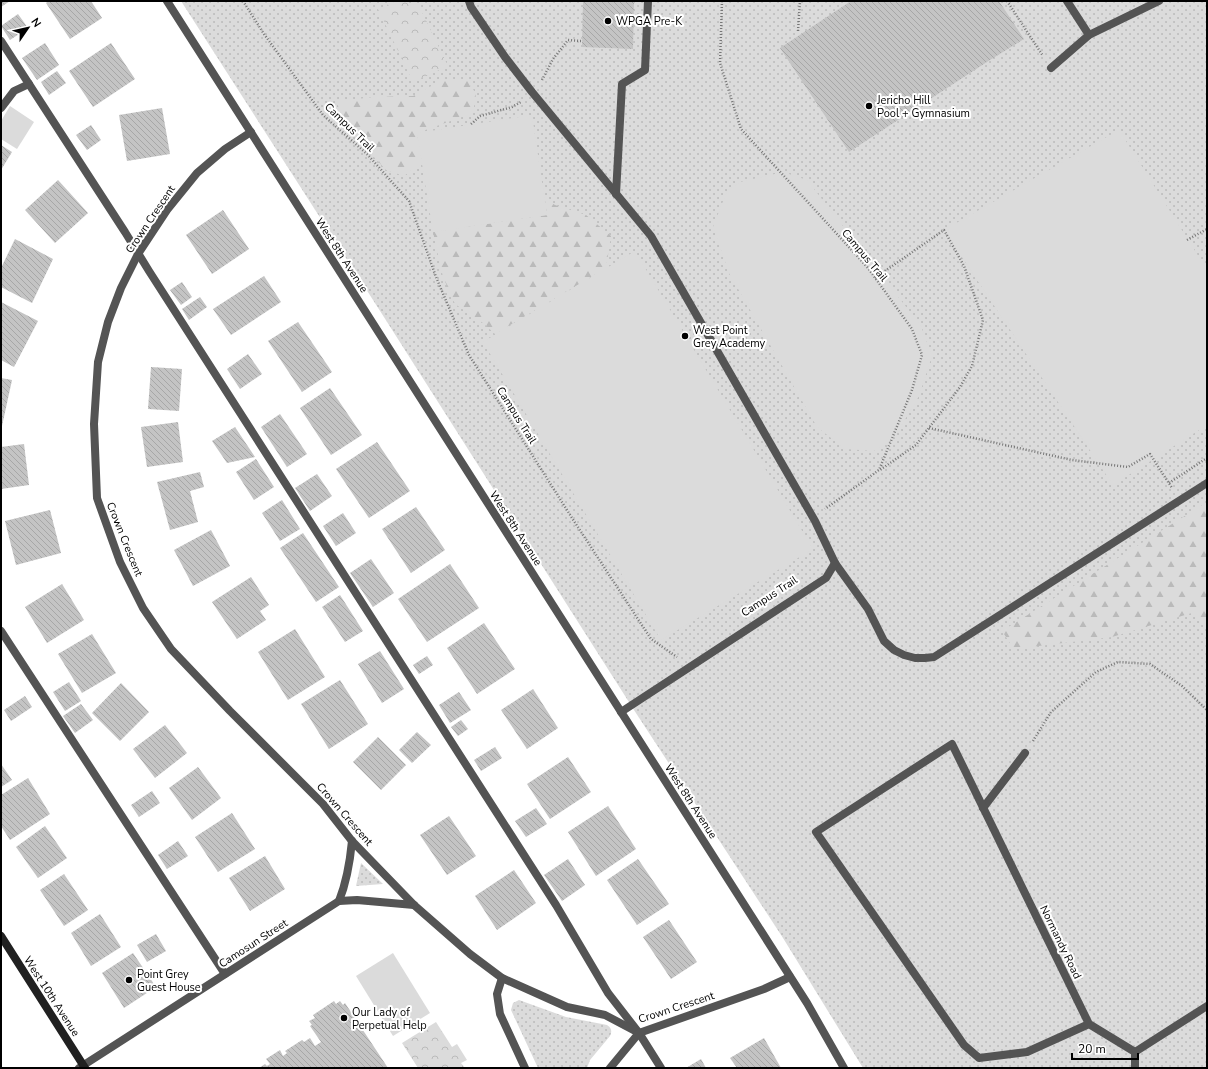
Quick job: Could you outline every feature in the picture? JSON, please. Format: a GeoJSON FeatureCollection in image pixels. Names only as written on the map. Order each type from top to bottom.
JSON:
{"type":"FeatureCollection","features":[{"type":"Feature","properties":{"kind":"main road","name":"West 10th Avenue"},"geometry":{"type":"LineString","coordinates":[[1,936],[83,1067]]}},
{"type":"Feature","properties":{"kind":"street","name":"West 8th Avenue"},"geometry":{"type":"LineString","coordinates":[[167,1],[807,1003],[844,1068]]}},
{"type":"Feature","properties":{"kind":"street"},"geometry":{"type":"LineString","coordinates":[[469,1],[471,7],[505,57],[536,97],[651,236],[815,521],[835,562],[868,609],[884,641],[894,650],[915,658],[934,656],[1207,483]]}},
{"type":"Feature","properties":{"kind":"street"},"geometry":{"type":"LineString","coordinates":[[616,194],[622,84],[645,70],[648,1]]}},
{"type":"Feature","properties":{"kind":"street"},"geometry":{"type":"LineString","coordinates":[[1067,1],[1089,35]]}},
{"type":"Feature","properties":{"kind":"street"},"geometry":{"type":"LineString","coordinates":[[1051,68],[1089,35],[1159,1]]}},
{"type":"Feature","properties":{"kind":"street"},"geometry":{"type":"LineString","coordinates":[[1,41],[556,905],[608,993],[639,1033],[661,1068]]}},
{"type":"Feature","properties":{"kind":"street"},"geometry":{"type":"LineString","coordinates":[[1,108],[14,90],[29,84]]}},
{"type":"Feature","properties":{"kind":"street","name":"Crown Crescent"},"geometry":{"type":"LineString","coordinates":[[251,132],[225,149],[197,173],[167,210],[138,254],[121,288],[108,322],[98,362],[94,424],[97,498],[117,555],[143,608],[171,649],[230,711],[323,804],[352,841],[414,905],[470,954],[502,978],[567,1007],[605,1015],[639,1033],[764,989],[790,977]]}},
{"type":"Feature","properties":{"kind":"street"},"geometry":{"type":"LineString","coordinates":[[621,712],[826,578],[835,562]]}},
{"type":"Feature","properties":{"kind":"street"},"geometry":{"type":"LineString","coordinates":[[1,631],[225,974]]}},
{"type":"Feature","properties":{"kind":"street","name":"Normandy Road"},"geometry":{"type":"LineString","coordinates":[[952,744],[983,808],[1089,1024],[1027,1052],[979,1058],[964,1045],[816,832],[952,744]]}},
{"type":"Feature","properties":{"kind":"street"},"geometry":{"type":"LineString","coordinates":[[983,808],[1025,754]]}},
{"type":"Feature","properties":{"kind":"street"},"geometry":{"type":"LineString","coordinates":[[352,841],[345,888],[339,901],[357,900],[414,905]]}},
{"type":"Feature","properties":{"kind":"street","name":"Camosun Street"},"geometry":{"type":"LineString","coordinates":[[83,1067],[339,901]]}},
{"type":"Feature","properties":{"kind":"street"},"geometry":{"type":"LineString","coordinates":[[502,978],[497,994],[500,1014],[526,1068]]}},
{"type":"Feature","properties":{"kind":"street"},"geometry":{"type":"LineString","coordinates":[[1135,1052],[1207,1006]]}},
{"type":"Feature","properties":{"kind":"street"},"geometry":{"type":"LineString","coordinates":[[1089,1024],[1135,1052]]}},
{"type":"Feature","properties":{"kind":"street"},"geometry":{"type":"LineString","coordinates":[[610,1068],[639,1033]]}},
{"type":"Feature","properties":{"kind":"street"},"geometry":{"type":"LineString","coordinates":[[1135,1052],[1135,1068]]}},
{"type":"Feature","properties":{"kind":"path","name":"Campus Trail"},"geometry":{"type":"LineString","coordinates":[[243,1],[264,34],[323,115],[368,156],[409,201],[436,277],[469,355],[572,518],[651,639],[677,657]]}},
{"type":"Feature","properties":{"kind":"path","name":"Campus Trail"},"geometry":{"type":"LineString","coordinates":[[722,1],[720,63],[742,129],[868,268],[912,328],[922,355],[912,390],[879,470]]}},
{"type":"Feature","properties":{"kind":"path"},"geometry":{"type":"LineString","coordinates":[[798,31],[800,1]]}},
{"type":"Feature","properties":{"kind":"path"},"geometry":{"type":"LineString","coordinates":[[1007,1],[1051,68]]}},
{"type":"Feature","properties":{"kind":"path"},"geometry":{"type":"LineString","coordinates":[[541,82],[553,58],[568,40],[581,41]]}},
{"type":"Feature","properties":{"kind":"path"},"geometry":{"type":"LineString","coordinates":[[471,124],[480,116],[512,107],[526,98]]}},
{"type":"Feature","properties":{"kind":"path"},"geometry":{"type":"LineString","coordinates":[[1187,240],[1207,229]]}},
{"type":"Feature","properties":{"kind":"path"},"geometry":{"type":"LineString","coordinates":[[823,511],[916,444],[960,387],[972,366],[983,320],[964,266],[944,230],[875,278]]}},
{"type":"Feature","properties":{"kind":"path"},"geometry":{"type":"LineString","coordinates":[[929,428],[1072,460],[1128,467],[1150,454],[1180,501]]}},
{"type":"Feature","properties":{"kind":"path"},"geometry":{"type":"LineString","coordinates":[[1169,483],[1207,458]]}},
{"type":"Feature","properties":{"kind":"path"},"geometry":{"type":"LineString","coordinates":[[1025,754],[1050,712],[1096,672],[1118,662],[1150,664],[1182,686],[1207,710]]}},
{"type":"Feature","properties":{"kind":"green space"},"geometry":{"type":"Polygon","coordinates":[[[181,1],[1207,1],[1207,1068],[863,1068],[783,938],[634,710],[181,1]]]}},
{"type":"Feature","properties":{"kind":"green space"},"geometry":{"type":"Polygon","coordinates":[[[396,1],[402,1],[419,6],[448,66],[413,82],[378,9],[396,1]]]}},
{"type":"Feature","properties":{"kind":"green space"},"geometry":{"type":"Polygon","coordinates":[[[444,79],[468,81],[476,94],[473,113],[417,133],[422,162],[404,176],[386,170],[332,114],[341,101],[374,97],[413,96],[444,79]]]}},
{"type":"Feature","properties":{"kind":"green space"},"geometry":{"type":"Polygon","coordinates":[[[10,106],[34,122],[17,149],[1,139],[1,121],[10,106]]]}},
{"type":"Feature","properties":{"kind":"green space"},"geometry":{"type":"Polygon","coordinates":[[[532,115],[547,215],[433,232],[417,133],[532,115]]]}},
{"type":"Feature","properties":{"kind":"green space"},"geometry":{"type":"Polygon","coordinates":[[[1119,130],[1207,270],[1207,425],[1113,485],[944,230],[1119,130]]]}},
{"type":"Feature","properties":{"kind":"green space"},"geometry":{"type":"Polygon","coordinates":[[[783,172],[807,180],[921,326],[932,356],[919,396],[894,438],[874,451],[845,449],[817,427],[729,273],[713,227],[727,191],[740,182],[783,172]]]}},
{"type":"Feature","properties":{"kind":"green space"},"geometry":{"type":"Polygon","coordinates":[[[545,199],[555,205],[586,215],[611,236],[606,268],[495,334],[483,323],[455,304],[443,277],[433,232],[547,215],[545,199]]]}},
{"type":"Feature","properties":{"kind":"green space"},"geometry":{"type":"Polygon","coordinates":[[[635,251],[813,549],[661,640],[483,342],[635,251]]]}},
{"type":"Feature","properties":{"kind":"green space"},"geometry":{"type":"Polygon","coordinates":[[[1207,502],[1207,629],[1195,612],[1112,637],[1014,649],[1002,631],[1207,502]]]}},
{"type":"Feature","properties":{"kind":"green space"},"geometry":{"type":"Polygon","coordinates":[[[361,863],[383,884],[356,886],[361,863]]]}},
{"type":"Feature","properties":{"kind":"green space"},"geometry":{"type":"Polygon","coordinates":[[[393,953],[430,1013],[393,1036],[356,976],[393,953]]]}},
{"type":"Feature","properties":{"kind":"green space"},"geometry":{"type":"Polygon","coordinates":[[[519,1000],[566,1017],[607,1025],[611,1029],[611,1035],[590,1060],[587,1068],[538,1068],[511,1010],[513,1003],[519,1000]]]}},
{"type":"Feature","properties":{"kind":"green space"},"geometry":{"type":"Polygon","coordinates":[[[436,1022],[452,1047],[457,1044],[467,1060],[461,1063],[465,1068],[418,1068],[402,1043],[436,1022]]]}},
{"type":"Feature","properties":{"kind":"building"},"geometry":{"type":"Polygon","coordinates":[[[1,1],[10,1],[1,7],[1,1]]]}},
{"type":"Feature","properties":{"kind":"building"},"geometry":{"type":"Polygon","coordinates":[[[48,1],[91,1],[102,18],[70,39],[46,3],[48,1]]]}},
{"type":"Feature","properties":{"kind":"building","name":"WPGA Pre-K"},"geometry":{"type":"Polygon","coordinates":[[[583,1],[634,1],[633,49],[582,47],[583,1]]]}},
{"type":"Feature","properties":{"kind":"building","name":"Jericho Hill Pool + Gymnasium"},"geometry":{"type":"Polygon","coordinates":[[[851,1],[999,1],[1024,39],[849,152],[780,48],[851,1]]]}},
{"type":"Feature","properties":{"kind":"building"},"geometry":{"type":"Polygon","coordinates":[[[18,14],[28,28],[10,40],[1,26],[18,14]]]}},
{"type":"Feature","properties":{"kind":"building"},"geometry":{"type":"Polygon","coordinates":[[[45,43],[59,65],[37,80],[22,58],[45,43]]]}},
{"type":"Feature","properties":{"kind":"building"},"geometry":{"type":"Polygon","coordinates":[[[111,43],[135,79],[93,107],[69,71],[111,43]]]}},
{"type":"Feature","properties":{"kind":"building"},"geometry":{"type":"Polygon","coordinates":[[[57,71],[66,83],[49,95],[41,82],[57,71]]]}},
{"type":"Feature","properties":{"kind":"building"},"geometry":{"type":"Polygon","coordinates":[[[162,108],[170,154],[127,161],[119,115],[162,108]]]}},
{"type":"Feature","properties":{"kind":"building"},"geometry":{"type":"Polygon","coordinates":[[[91,125],[101,140],[87,150],[76,135],[91,125]]]}},
{"type":"Feature","properties":{"kind":"building"},"geometry":{"type":"Polygon","coordinates":[[[1,145],[12,152],[1,170],[1,145]]]}},
{"type":"Feature","properties":{"kind":"building"},"geometry":{"type":"Polygon","coordinates":[[[58,180],[88,213],[55,243],[25,210],[58,180]]]}},
{"type":"Feature","properties":{"kind":"building"},"geometry":{"type":"Polygon","coordinates":[[[223,210],[249,249],[212,274],[186,235],[223,210]]]}},
{"type":"Feature","properties":{"kind":"building"},"geometry":{"type":"Polygon","coordinates":[[[15,239],[53,259],[32,303],[1,287],[1,268],[15,239]]]}},
{"type":"Feature","properties":{"kind":"building"},"geometry":{"type":"Polygon","coordinates":[[[264,276],[281,302],[231,335],[213,309],[264,276]]]}},
{"type":"Feature","properties":{"kind":"building"},"geometry":{"type":"Polygon","coordinates":[[[182,282],[192,297],[181,305],[170,290],[182,282]]]}},
{"type":"Feature","properties":{"kind":"building"},"geometry":{"type":"Polygon","coordinates":[[[200,297],[207,307],[189,320],[182,309],[200,297]]]}},
{"type":"Feature","properties":{"kind":"building"},"geometry":{"type":"Polygon","coordinates":[[[1,302],[38,321],[14,367],[1,360],[1,302]]]}},
{"type":"Feature","properties":{"kind":"building"},"geometry":{"type":"Polygon","coordinates":[[[298,322],[332,372],[302,392],[268,341],[298,322]]]}},
{"type":"Feature","properties":{"kind":"building"},"geometry":{"type":"Polygon","coordinates":[[[248,354],[262,374],[240,389],[227,369],[248,354]]]}},
{"type":"Feature","properties":{"kind":"building"},"geometry":{"type":"Polygon","coordinates":[[[151,367],[182,369],[179,411],[148,409],[151,367]]]}},
{"type":"Feature","properties":{"kind":"building"},"geometry":{"type":"Polygon","coordinates":[[[1,378],[12,380],[2,426],[1,426],[1,378]]]}},
{"type":"Feature","properties":{"kind":"building"},"geometry":{"type":"Polygon","coordinates":[[[330,388],[362,435],[331,455],[300,408],[330,388]]]}},
{"type":"Feature","properties":{"kind":"building"},"geometry":{"type":"Polygon","coordinates":[[[280,414],[307,454],[287,467],[261,427],[280,414]]]}},
{"type":"Feature","properties":{"kind":"building"},"geometry":{"type":"Polygon","coordinates":[[[178,422],[183,462],[147,467],[141,427],[178,422]]]}},
{"type":"Feature","properties":{"kind":"building"},"geometry":{"type":"Polygon","coordinates":[[[235,427],[255,457],[227,463],[212,441],[235,427]]]}},
{"type":"Feature","properties":{"kind":"building"},"geometry":{"type":"Polygon","coordinates":[[[377,442],[410,491],[369,518],[336,469],[377,442]]]}},
{"type":"Feature","properties":{"kind":"building"},"geometry":{"type":"Polygon","coordinates":[[[24,444],[29,485],[1,489],[1,447],[24,444]]]}},
{"type":"Feature","properties":{"kind":"building"},"geometry":{"type":"Polygon","coordinates":[[[256,459],[274,487],[254,500],[236,472],[256,459]]]}},
{"type":"Feature","properties":{"kind":"building"},"geometry":{"type":"Polygon","coordinates":[[[200,472],[204,487],[190,491],[198,522],[170,530],[157,482],[200,472]]]}},
{"type":"Feature","properties":{"kind":"building"},"geometry":{"type":"Polygon","coordinates":[[[317,474],[332,496],[310,511],[295,488],[317,474]]]}},
{"type":"Feature","properties":{"kind":"building"},"geometry":{"type":"Polygon","coordinates":[[[282,500],[300,529],[280,541],[262,513],[282,500]]]}},
{"type":"Feature","properties":{"kind":"building"},"geometry":{"type":"Polygon","coordinates":[[[416,507],[445,550],[411,573],[382,529],[416,507]]]}},
{"type":"Feature","properties":{"kind":"building"},"geometry":{"type":"Polygon","coordinates":[[[50,510],[61,553],[16,565],[5,521],[50,510]]]}},
{"type":"Feature","properties":{"kind":"building"},"geometry":{"type":"Polygon","coordinates":[[[343,513],[356,533],[336,546],[323,526],[343,513]]]}},
{"type":"Feature","properties":{"kind":"building"},"geometry":{"type":"Polygon","coordinates":[[[211,530],[230,566],[193,586],[174,550],[211,530]]]}},
{"type":"Feature","properties":{"kind":"building"},"geometry":{"type":"Polygon","coordinates":[[[303,533],[339,587],[316,602],[280,548],[303,533]]]}},
{"type":"Feature","properties":{"kind":"building"},"geometry":{"type":"Polygon","coordinates":[[[371,559],[394,593],[373,607],[350,573],[371,559]]]}},
{"type":"Feature","properties":{"kind":"building"},"geometry":{"type":"Polygon","coordinates":[[[450,564],[479,608],[427,642],[398,599],[450,564]]]}},
{"type":"Feature","properties":{"kind":"building"},"geometry":{"type":"Polygon","coordinates":[[[251,577],[269,605],[260,611],[266,620],[237,639],[212,602],[251,577]]]}},
{"type":"Feature","properties":{"kind":"building"},"geometry":{"type":"Polygon","coordinates":[[[62,584],[84,620],[47,643],[25,607],[62,584]]]}},
{"type":"Feature","properties":{"kind":"building"},"geometry":{"type":"Polygon","coordinates":[[[340,595],[363,631],[345,642],[322,607],[340,595]]]}},
{"type":"Feature","properties":{"kind":"building"},"geometry":{"type":"Polygon","coordinates":[[[484,623],[515,669],[477,694],[447,648],[484,623]]]}},
{"type":"Feature","properties":{"kind":"building"},"geometry":{"type":"Polygon","coordinates":[[[295,629],[325,677],[288,700],[258,652],[295,629]]]}},
{"type":"Feature","properties":{"kind":"building"},"geometry":{"type":"Polygon","coordinates":[[[92,634],[116,673],[82,693],[58,654],[92,634]]]}},
{"type":"Feature","properties":{"kind":"building"},"geometry":{"type":"Polygon","coordinates":[[[380,651],[404,689],[382,703],[358,664],[380,651]]]}},
{"type":"Feature","properties":{"kind":"building"},"geometry":{"type":"Polygon","coordinates":[[[427,656],[433,665],[419,674],[413,665],[427,656]]]}},
{"type":"Feature","properties":{"kind":"building"},"geometry":{"type":"Polygon","coordinates":[[[340,680],[368,724],[329,749],[301,704],[340,680]]]}},
{"type":"Feature","properties":{"kind":"building"},"geometry":{"type":"Polygon","coordinates":[[[69,682],[81,701],[65,711],[53,692],[69,682]]]}},
{"type":"Feature","properties":{"kind":"building"},"geometry":{"type":"Polygon","coordinates":[[[121,683],[149,712],[120,741],[92,713],[121,683]]]}},
{"type":"Feature","properties":{"kind":"building"},"geometry":{"type":"Polygon","coordinates":[[[533,689],[558,728],[527,749],[501,710],[533,689]]]}},
{"type":"Feature","properties":{"kind":"building"},"geometry":{"type":"Polygon","coordinates":[[[459,692],[471,710],[450,723],[439,705],[459,692]]]}},
{"type":"Feature","properties":{"kind":"building"},"geometry":{"type":"Polygon","coordinates":[[[25,696],[32,707],[11,721],[4,710],[25,696]]]}},
{"type":"Feature","properties":{"kind":"building"},"geometry":{"type":"Polygon","coordinates":[[[81,704],[93,720],[75,733],[63,716],[81,704]]]}},
{"type":"Feature","properties":{"kind":"building"},"geometry":{"type":"Polygon","coordinates":[[[461,720],[468,729],[458,736],[451,727],[461,720]]]}},
{"type":"Feature","properties":{"kind":"building"},"geometry":{"type":"Polygon","coordinates":[[[165,725],[187,753],[155,778],[133,749],[165,725]]]}},
{"type":"Feature","properties":{"kind":"building"},"geometry":{"type":"Polygon","coordinates":[[[417,732],[431,745],[412,763],[399,750],[417,732]]]}},
{"type":"Feature","properties":{"kind":"building"},"geometry":{"type":"Polygon","coordinates":[[[378,737],[406,765],[381,790],[353,762],[378,737]]]}},
{"type":"Feature","properties":{"kind":"building"},"geometry":{"type":"Polygon","coordinates":[[[495,747],[502,758],[481,771],[474,760],[495,747]]]}},
{"type":"Feature","properties":{"kind":"building"},"geometry":{"type":"Polygon","coordinates":[[[568,757],[591,792],[550,819],[527,784],[568,757]]]}},
{"type":"Feature","properties":{"kind":"building"},"geometry":{"type":"Polygon","coordinates":[[[1,764],[12,780],[1,787],[1,764]]]}},
{"type":"Feature","properties":{"kind":"building"},"geometry":{"type":"Polygon","coordinates":[[[198,767],[221,798],[192,820],[169,788],[198,767]]]}},
{"type":"Feature","properties":{"kind":"building"},"geometry":{"type":"Polygon","coordinates":[[[28,778],[50,814],[10,840],[1,826],[1,795],[28,778]]]}},
{"type":"Feature","properties":{"kind":"building"},"geometry":{"type":"Polygon","coordinates":[[[152,791],[160,803],[139,817],[131,805],[152,791]]]}},
{"type":"Feature","properties":{"kind":"building"},"geometry":{"type":"Polygon","coordinates":[[[608,806],[636,849],[596,876],[568,832],[608,806]]]}},
{"type":"Feature","properties":{"kind":"building"},"geometry":{"type":"Polygon","coordinates":[[[536,808],[547,824],[526,837],[515,821],[536,808]]]}},
{"type":"Feature","properties":{"kind":"building"},"geometry":{"type":"Polygon","coordinates":[[[232,813],[255,849],[218,872],[195,837],[232,813]]]}},
{"type":"Feature","properties":{"kind":"building"},"geometry":{"type":"Polygon","coordinates":[[[449,816],[476,856],[447,875],[420,835],[449,816]]]}},
{"type":"Feature","properties":{"kind":"building"},"geometry":{"type":"Polygon","coordinates":[[[45,826],[67,858],[38,878],[16,847],[45,826]]]}},
{"type":"Feature","properties":{"kind":"building"},"geometry":{"type":"Polygon","coordinates":[[[178,841],[188,856],[167,869],[158,855],[178,841]]]}},
{"type":"Feature","properties":{"kind":"building"},"geometry":{"type":"Polygon","coordinates":[[[265,856],[285,889],[250,911],[229,878],[265,856]]]}},
{"type":"Feature","properties":{"kind":"building"},"geometry":{"type":"Polygon","coordinates":[[[568,859],[585,885],[562,901],[544,875],[568,859]]]}},
{"type":"Feature","properties":{"kind":"building"},"geometry":{"type":"Polygon","coordinates":[[[638,859],[669,904],[637,925],[607,880],[638,859]]]}},
{"type":"Feature","properties":{"kind":"building"},"geometry":{"type":"Polygon","coordinates":[[[514,870],[536,903],[497,930],[475,896],[514,870]]]}},
{"type":"Feature","properties":{"kind":"building"},"geometry":{"type":"Polygon","coordinates":[[[64,874],[88,910],[64,926],[40,890],[64,874]]]}},
{"type":"Feature","properties":{"kind":"building"},"geometry":{"type":"Polygon","coordinates":[[[100,914],[121,947],[91,966],[71,933],[100,914]]]}},
{"type":"Feature","properties":{"kind":"building"},"geometry":{"type":"Polygon","coordinates":[[[669,920],[697,962],[671,979],[643,937],[669,920]]]}},
{"type":"Feature","properties":{"kind":"building"},"geometry":{"type":"Polygon","coordinates":[[[156,934],[166,951],[147,962],[137,945],[156,934]]]}},
{"type":"Feature","properties":{"kind":"building","name":"Point Grey Guest House"},"geometry":{"type":"Polygon","coordinates":[[[133,953],[156,987],[124,1008],[102,973],[133,953]]]}},
{"type":"Feature","properties":{"kind":"building"},"geometry":{"type":"Polygon","coordinates":[[[334,1001],[336,1004],[340,1001],[343,1005],[345,1003],[388,1068],[259,1068],[265,1064],[267,1066],[270,1064],[266,1059],[280,1050],[283,1056],[287,1053],[285,1051],[302,1040],[304,1042],[310,1038],[315,1046],[321,1042],[310,1026],[312,1025],[309,1021],[315,1018],[313,1015],[334,1001]]]}},
{"type":"Feature","properties":{"kind":"building"},"geometry":{"type":"Polygon","coordinates":[[[764,1038],[781,1068],[737,1068],[730,1058],[764,1038]]]}},
{"type":"Feature","properties":{"kind":"building"},"geometry":{"type":"Polygon","coordinates":[[[701,1059],[706,1068],[686,1068],[701,1059]]]}},
{"type":"Feature","properties":{"kind":"place","name":"WPGA Pre-K"},"geometry":{"type":"Point","coordinates":[608,21]}},
{"type":"Feature","properties":{"kind":"place","name":"Jericho Hill Pool + Gymnasium"},"geometry":{"type":"Point","coordinates":[869,106]}},
{"type":"Feature","properties":{"kind":"place","name":"West Point Grey Academy"},"geometry":{"type":"Point","coordinates":[685,336]}},
{"type":"Feature","properties":{"kind":"place","name":"Point Grey Guest House"},"geometry":{"type":"Point","coordinates":[129,980]}},
{"type":"Feature","properties":{"kind":"place","name":"Our Lady of Perpetual Help"},"geometry":{"type":"Point","coordinates":[344,1018]}}]}
